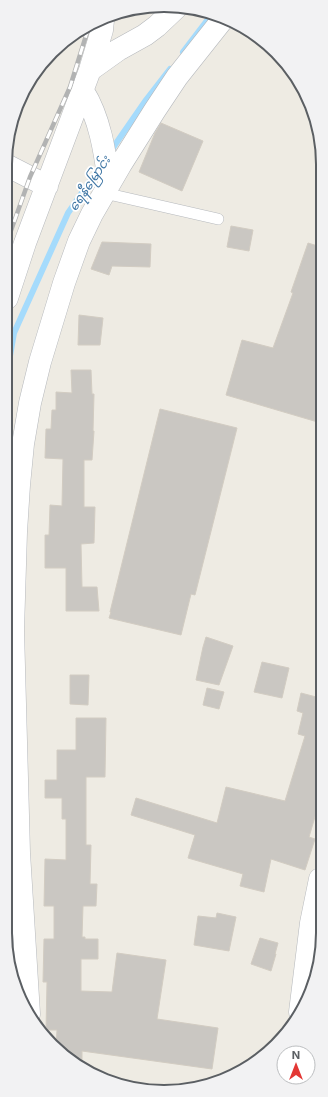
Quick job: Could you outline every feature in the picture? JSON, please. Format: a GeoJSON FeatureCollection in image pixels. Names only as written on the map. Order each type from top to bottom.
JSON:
{"type":"FeatureCollection","features":[{"type":"Feature","properties":{"kind":"street"},"geometry":{"type":"LineString","coordinates":[[90,70],[118,50],[145,35],[172,12]]}},
{"type":"Feature","properties":{"kind":"street"},"geometry":{"type":"LineString","coordinates":[[28,1000],[19,853],[13,630],[19,484],[23,444],[30,403],[40,362],[64,283],[79,241],[107,182],[177,78],[220,23]]}},
{"type":"Feature","properties":{"kind":"street"},"geometry":{"type":"LineString","coordinates":[[12,285],[25,243],[84,93],[102,26]]}},
{"type":"Feature","properties":{"kind":"street"},"geometry":{"type":"LineString","coordinates":[[84,93],[93,110],[97,122],[107,182]]}},
{"type":"Feature","properties":{"kind":"street"},"geometry":{"type":"LineString","coordinates":[[12,168],[47,186]]}},
{"type":"Feature","properties":{"kind":"street"},"geometry":{"type":"LineString","coordinates":[[302,995],[311,923],[316,899]]}},
{"type":"Feature","properties":{"kind":"lane"},"geometry":{"type":"LineString","coordinates":[[107,182],[218,219]]}},
{"type":"Feature","properties":{"kind":"building"},"geometry":{"type":"Polygon","coordinates":[[[161,123],[203,141],[182,191],[139,172],[155,133],[161,123]]]}},
{"type":"Feature","properties":{"kind":"building"},"geometry":{"type":"Polygon","coordinates":[[[231,226],[253,230],[249,251],[227,247],[231,226]]]}},
{"type":"Feature","properties":{"kind":"building"},"geometry":{"type":"Polygon","coordinates":[[[102,242],[151,244],[150,267],[112,266],[109,275],[91,269],[102,242]]]}},
{"type":"Feature","properties":{"kind":"building"},"geometry":{"type":"Polygon","coordinates":[[[308,243],[316,245],[316,422],[226,395],[242,340],[273,348],[293,293],[291,292],[308,243]]]}},
{"type":"Feature","properties":{"kind":"building"},"geometry":{"type":"Polygon","coordinates":[[[79,315],[103,318],[100,345],[78,345],[79,315]]]}},
{"type":"Feature","properties":{"kind":"building"},"geometry":{"type":"Polygon","coordinates":[[[71,370],[91,370],[92,394],[94,394],[92,460],[84,460],[84,507],[95,507],[94,543],[81,544],[82,587],[97,587],[99,611],[66,611],[66,568],[45,568],[45,535],[49,535],[50,505],[62,506],[63,459],[45,458],[46,429],[51,429],[52,410],[56,410],[56,392],[72,393],[71,370]]]}},
{"type":"Feature","properties":{"kind":"building"},"geometry":{"type":"Polygon","coordinates":[[[160,409],[237,428],[195,595],[191,594],[181,635],[109,618],[160,409]]]}},
{"type":"Feature","properties":{"kind":"building"},"geometry":{"type":"Polygon","coordinates":[[[206,637],[233,646],[219,685],[196,680],[206,637]]]}},
{"type":"Feature","properties":{"kind":"building"},"geometry":{"type":"Polygon","coordinates":[[[262,662],[289,668],[282,698],[254,692],[262,662]]]}},
{"type":"Feature","properties":{"kind":"building"},"geometry":{"type":"Polygon","coordinates":[[[70,675],[89,675],[88,705],[70,704],[70,675]]]}},
{"type":"Feature","properties":{"kind":"building"},"geometry":{"type":"Polygon","coordinates":[[[207,688],[224,692],[219,709],[203,705],[207,688]]]}},
{"type":"Feature","properties":{"kind":"building"},"geometry":{"type":"Polygon","coordinates":[[[301,693],[316,697],[316,813],[309,837],[315,839],[305,870],[271,859],[264,892],[240,886],[243,874],[188,858],[195,835],[131,815],[136,798],[217,823],[226,787],[285,801],[305,736],[298,734],[303,713],[297,711],[301,693]]]}},
{"type":"Feature","properties":{"kind":"building"},"geometry":{"type":"Polygon","coordinates":[[[76,718],[106,718],[105,777],[86,777],[86,845],[91,845],[90,884],[97,884],[96,906],[83,906],[82,937],[85,937],[85,939],[98,939],[98,959],[81,959],[81,991],[112,992],[117,953],[166,960],[157,1019],[218,1028],[212,1069],[82,1051],[82,1060],[71,1054],[56,1039],[57,1030],[46,1029],[47,982],[43,982],[44,939],[54,939],[54,906],[44,906],[45,859],[66,860],[66,819],[62,819],[62,798],[45,798],[45,780],[57,780],[57,750],[76,750],[76,718]]]}},
{"type":"Feature","properties":{"kind":"building"},"geometry":{"type":"Polygon","coordinates":[[[217,913],[236,917],[229,951],[194,945],[198,916],[216,918],[217,913]]]}},
{"type":"Feature","properties":{"kind":"building"},"geometry":{"type":"Polygon","coordinates":[[[260,938],[278,943],[271,971],[251,964],[260,938]]]}},
{"type":"Feature","properties":{"kind":"waterway","name":"ရေနီမြောင်း"},"geometry":{"type":"LineString","coordinates":[[183,52],[208,19]]}},
{"type":"Feature","properties":{"kind":"waterway","name":"ရေနီမြောင်း"},"geometry":{"type":"LineString","coordinates":[[110,152],[146,100],[170,69]]}},
{"type":"Feature","properties":{"kind":"waterway","name":"ရေနီမြောင်း"},"geometry":{"type":"LineString","coordinates":[[12,344],[14,333],[68,213],[100,167]]}},
{"type":"Feature","properties":{"kind":"railway"},"geometry":{"type":"LineString","coordinates":[[12,228],[30,177],[70,87],[87,33]]}}]}
